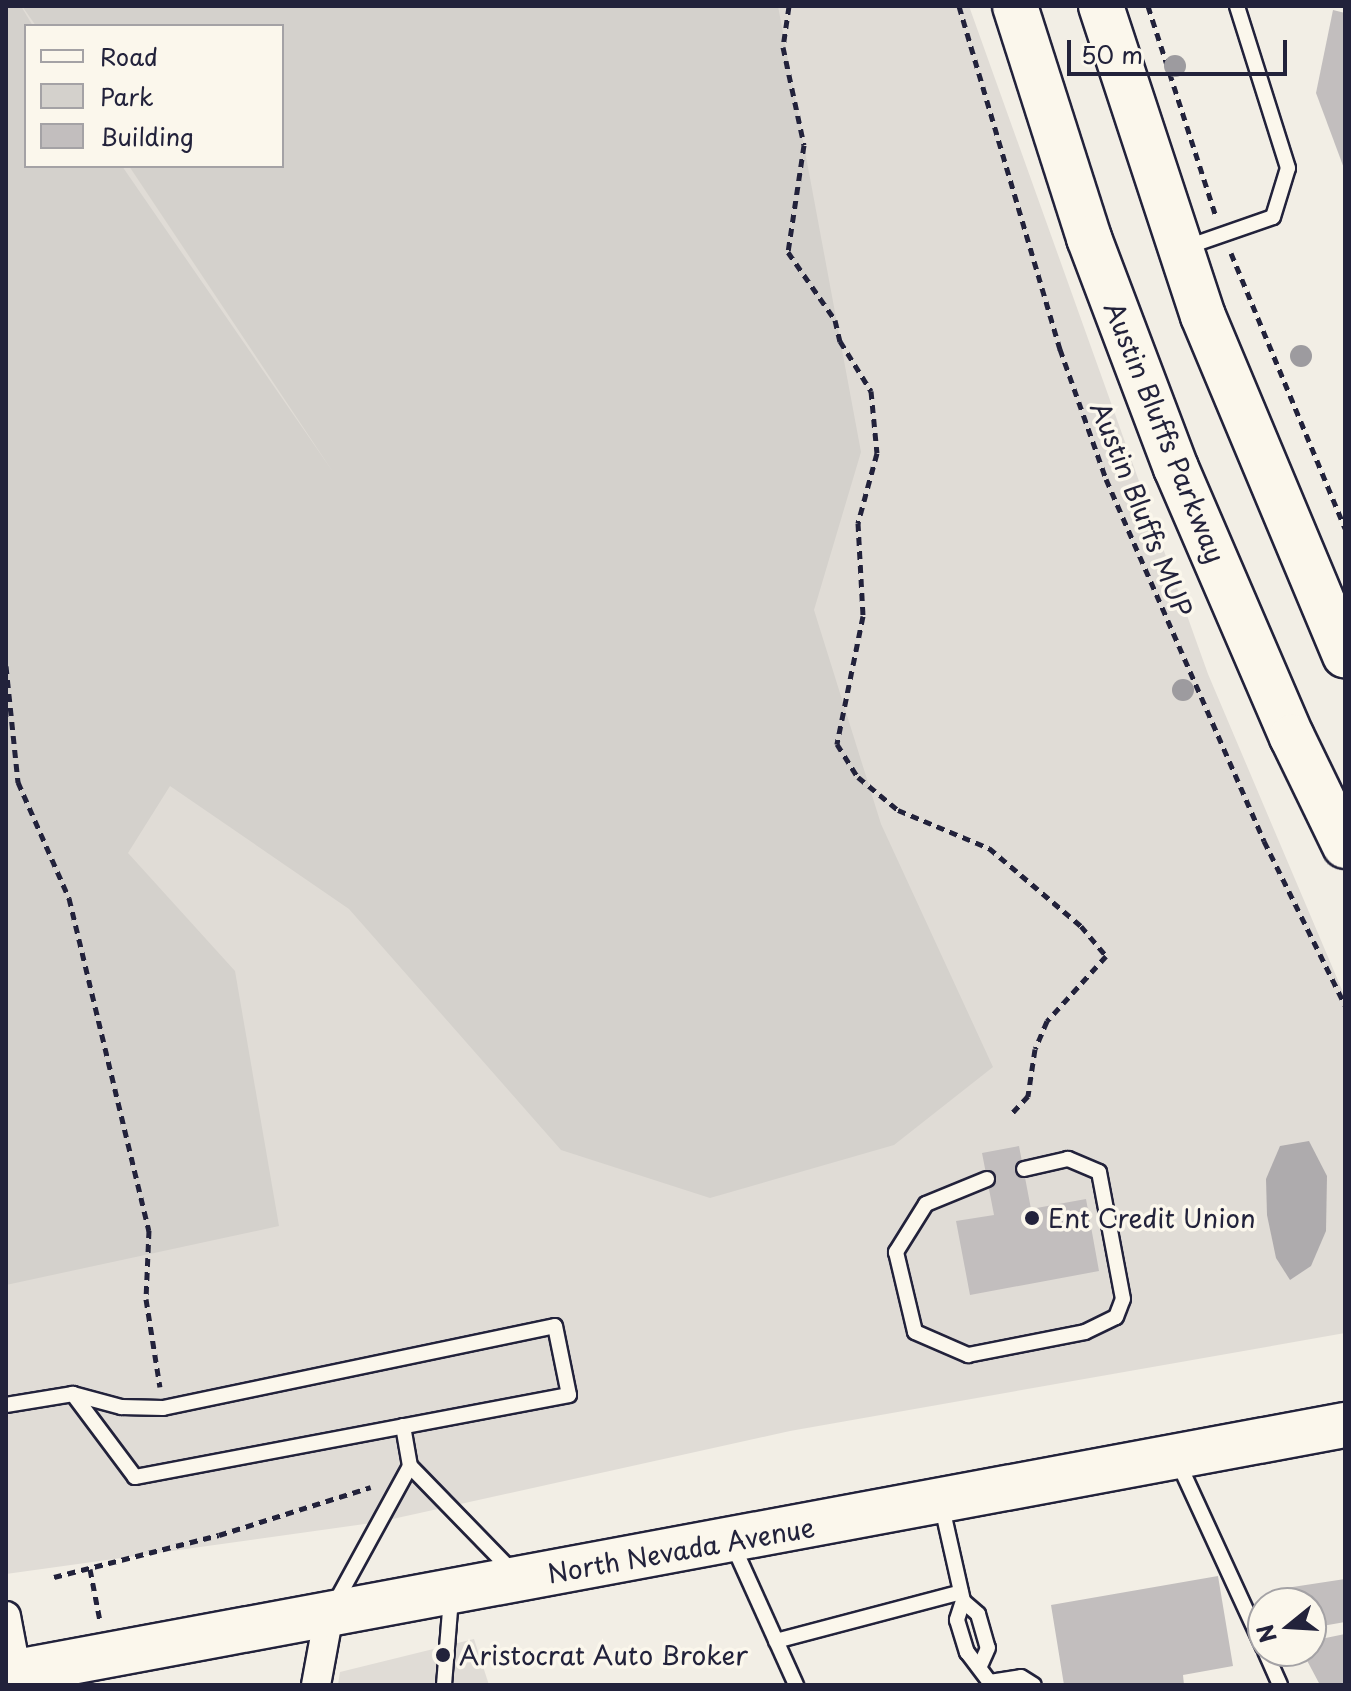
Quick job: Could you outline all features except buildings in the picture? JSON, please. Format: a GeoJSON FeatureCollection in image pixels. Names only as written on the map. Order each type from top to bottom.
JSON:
{"type":"FeatureCollection","features":[{"type":"Feature","properties":{"kind":"main road","name":"Austin Bluffs Parkway"},"geometry":{"type":"LineString","coordinates":[[1015,6],[1089,238],[1176,468],[1292,737],[1345,846]]}},
{"type":"Feature","properties":{"kind":"main road"},"geometry":{"type":"LineString","coordinates":[[1101,6],[1180,249],[1269,483],[1345,656]]}},
{"type":"Feature","properties":{"kind":"main road","name":"North Nevada Avenue"},"geometry":{"type":"LineString","coordinates":[[12,1677],[329,1614],[941,1503],[1345,1425]]}},
{"type":"Feature","properties":{"kind":"street"},"geometry":{"type":"LineString","coordinates":[[316,1685],[329,1614]]}},
{"type":"Feature","properties":{"kind":"street"},"geometry":{"type":"LineString","coordinates":[[6,1616],[12,1677]]}},
{"type":"Feature","properties":{"kind":"lane"},"geometry":{"type":"LineString","coordinates":[[1180,249],[1273,217],[1288,168],[1237,6]]}},
{"type":"Feature","properties":{"kind":"lane"},"geometry":{"type":"LineString","coordinates":[[987,1179],[926,1204],[896,1252],[915,1332],[968,1355],[1085,1332],[1116,1317],[1123,1299],[1099,1172],[1068,1159],[1024,1169]]}},
{"type":"Feature","properties":{"kind":"lane"},"geometry":{"type":"LineString","coordinates":[[6,1405],[73,1394],[121,1407],[163,1408],[555,1326],[569,1395],[135,1477],[73,1394]]}},
{"type":"Feature","properties":{"kind":"lane"},"geometry":{"type":"LineString","coordinates":[[403,1426],[410,1466],[520,1579]]}},
{"type":"Feature","properties":{"kind":"lane"},"geometry":{"type":"LineString","coordinates":[[1175,1456],[1247,1612]]}},
{"type":"Feature","properties":{"kind":"lane"},"geometry":{"type":"LineString","coordinates":[[329,1614],[410,1466]]}},
{"type":"Feature","properties":{"kind":"lane"},"geometry":{"type":"LineString","coordinates":[[941,1503],[962,1596],[957,1620],[967,1652],[990,1682],[1021,1677],[1034,1685]]}},
{"type":"Feature","properties":{"kind":"lane"},"geometry":{"type":"LineString","coordinates":[[731,1541],[796,1685]]}},
{"type":"Feature","properties":{"kind":"lane"},"geometry":{"type":"LineString","coordinates":[[444,1685],[452,1592]]}},
{"type":"Feature","properties":{"kind":"lane"},"geometry":{"type":"LineString","coordinates":[[776,1641],[962,1596]]}},
{"type":"Feature","properties":{"kind":"lane"},"geometry":{"type":"LineString","coordinates":[[962,1596],[978,1614],[988,1648],[980,1666]]}},
{"type":"Feature","properties":{"kind":"path"},"geometry":{"type":"LineString","coordinates":[[789,6],[783,47],[804,145],[788,252],[835,320],[840,341],[871,391],[877,453],[858,523],[863,616],[837,744],[858,777],[898,810],[989,848],[1081,926],[1106,956],[1047,1021],[1035,1049],[1028,1096],[1012,1113]]}},
{"type":"Feature","properties":{"kind":"path","name":"Austin Bluffs MUP"},"geometry":{"type":"LineString","coordinates":[[959,6],[1060,349],[1106,479],[1238,784],[1345,1005]]}},
{"type":"Feature","properties":{"kind":"path"},"geometry":{"type":"LineString","coordinates":[[1148,6],[1223,234],[1345,528]]}},
{"type":"Feature","properties":{"kind":"path"},"geometry":{"type":"LineString","coordinates":[[6,666],[18,782],[69,898],[149,1230],[146,1299],[163,1408]]}},
{"type":"Feature","properties":{"kind":"path"},"geometry":{"type":"LineString","coordinates":[[54,1577],[219,1535],[371,1487]]}},
{"type":"Feature","properties":{"kind":"shaded area"},"geometry":{"type":"Polygon","coordinates":[[[6,6],[969,6],[1208,674],[1345,997],[1345,1333],[790,1431],[379,1522],[6,1574],[6,6]]]}},
{"type":"Feature","properties":{"kind":"shaded area"},"geometry":{"type":"Polygon","coordinates":[[[1309,1141],[1327,1176],[1326,1231],[1311,1266],[1290,1280],[1276,1258],[1267,1215],[1266,1179],[1280,1146],[1309,1141]]]}},
{"type":"Feature","properties":{"kind":"shaded area","name":"Aristocrat Auto Broker"},"geometry":{"type":"Polygon","coordinates":[[[474,1639],[489,1685],[338,1685],[340,1672],[474,1639]]]}},
{"type":"Feature","properties":{"kind":"green space"},"geometry":{"type":"Polygon","coordinates":[[[6,6],[21,6],[32,24],[24,24],[24,168],[123,168],[333,472],[130,168],[284,168],[284,24],[35,24],[22,6],[778,6],[861,452],[814,610],[881,824],[993,1067],[894,1145],[710,1198],[561,1150],[349,909],[170,786],[128,853],[235,971],[279,1226],[6,1285],[6,6]]]}},
{"type":"Feature","properties":{"kind":"place","name":"Ent Credit Union"},"geometry":{"type":"Point","coordinates":[1032,1218]}},
{"type":"Feature","properties":{"kind":"place","name":"Aristocrat Auto Broker"},"geometry":{"type":"Point","coordinates":[443,1655]}}]}
